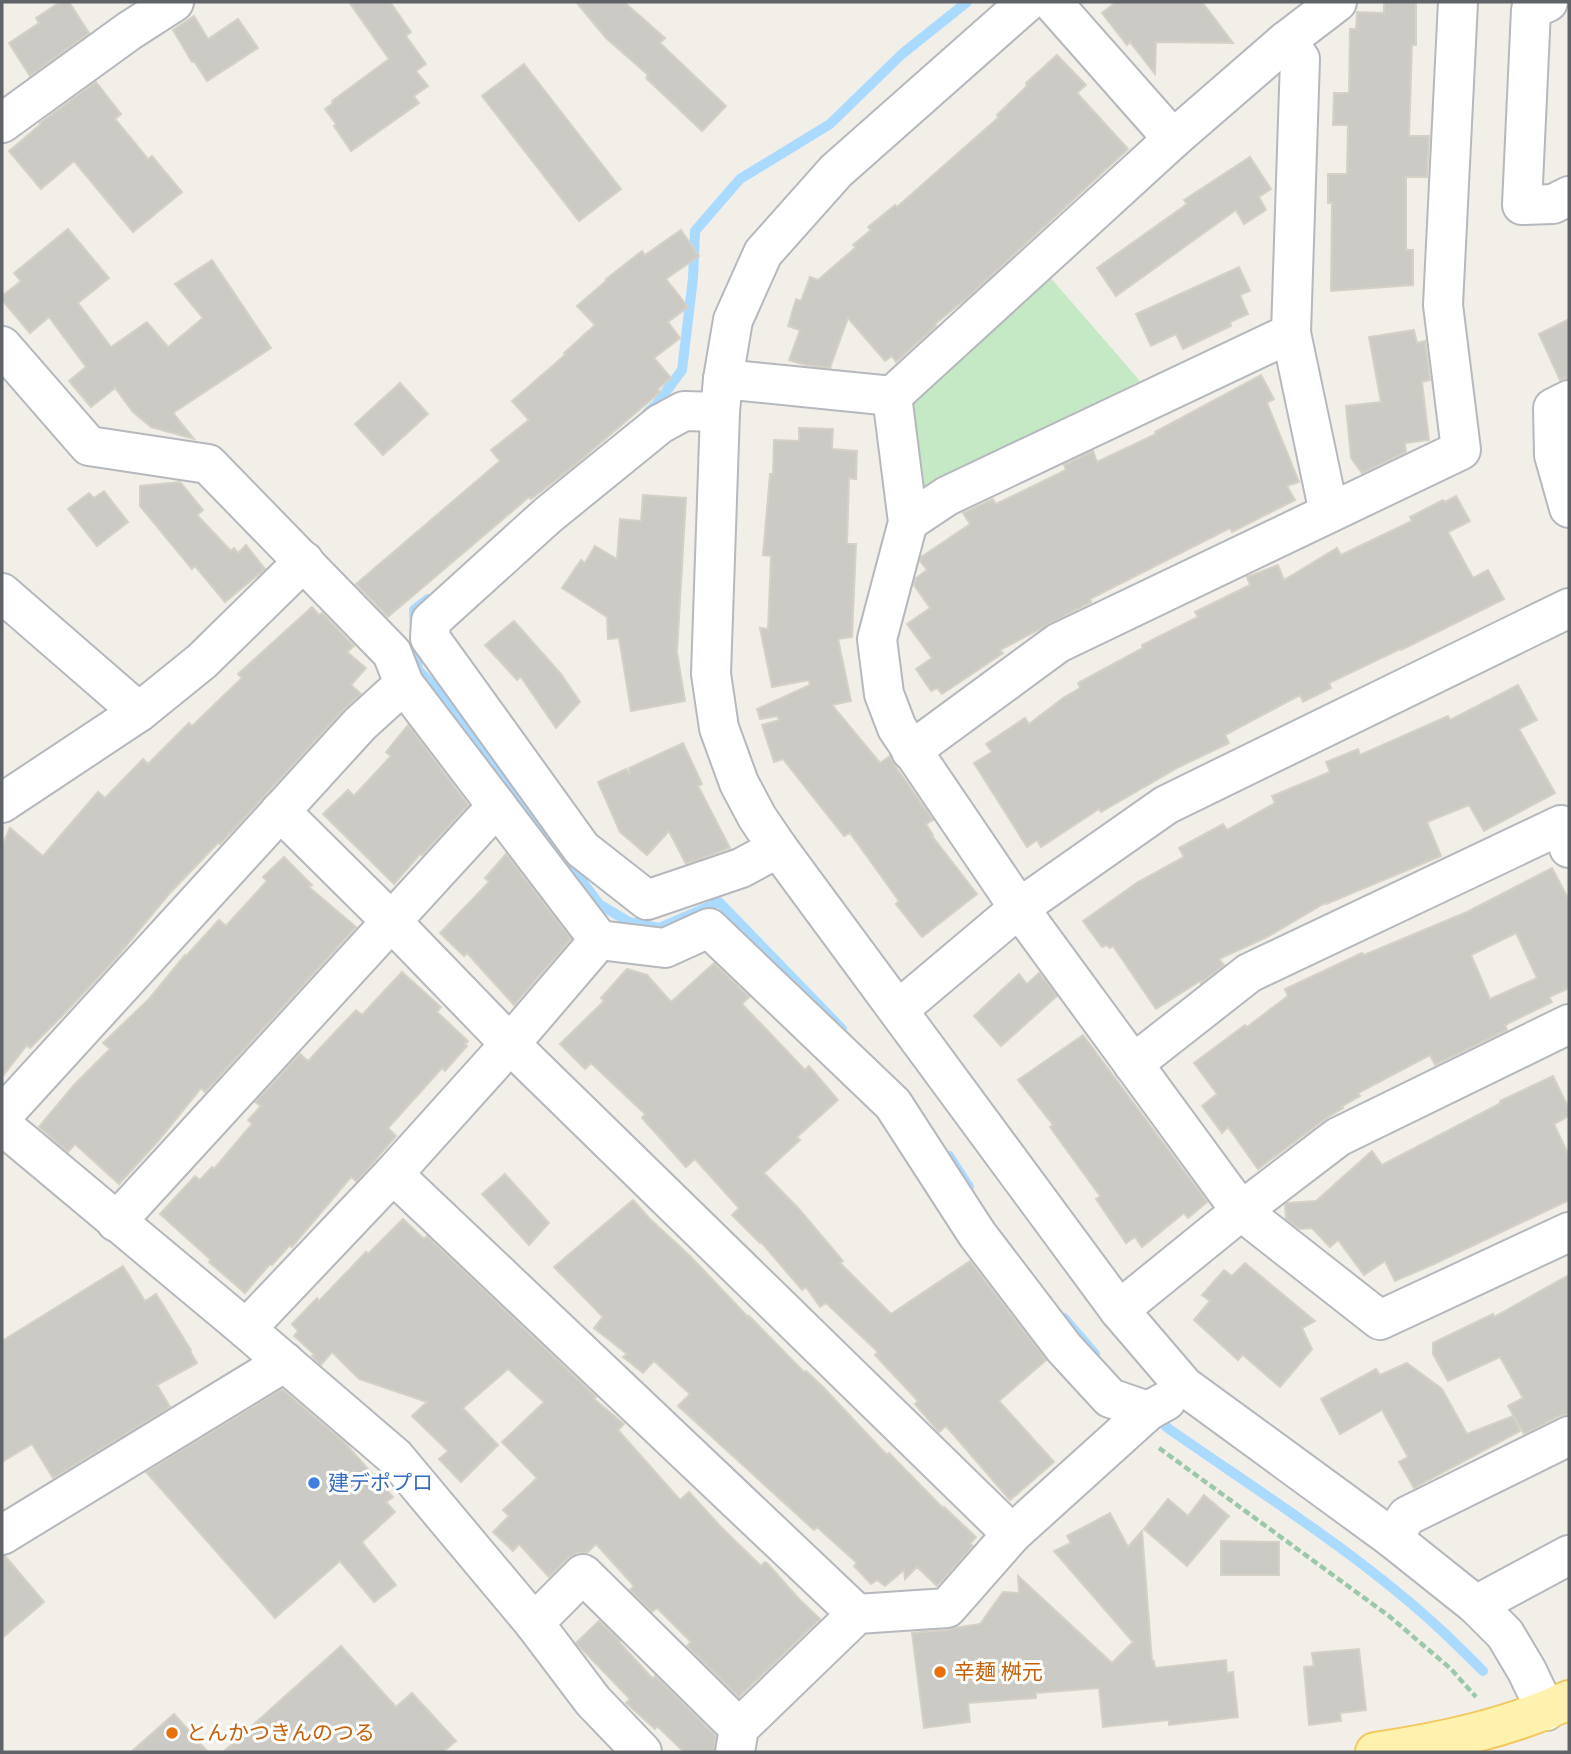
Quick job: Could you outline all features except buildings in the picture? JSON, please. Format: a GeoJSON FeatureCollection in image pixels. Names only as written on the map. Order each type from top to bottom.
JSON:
{"type":"FeatureCollection","features":[{"type":"Feature","properties":{"kind":"main road"},"geometry":{"type":"LineString","coordinates":[[1375,1752],[1432,1743],[1491,1729],[1557,1706]]}},
{"type":"Feature","properties":{"kind":"street"},"geometry":{"type":"LineString","coordinates":[[2,122],[174,2]]}},
{"type":"Feature","properties":{"kind":"street"},"geometry":{"type":"LineString","coordinates":[[1027,2],[836,171],[763,253],[733,320],[722,395],[711,674],[719,729],[739,783],[757,817],[1119,1310],[1166,1399],[1392,1538],[1476,1605],[1505,1634],[1527,1671],[1557,1706]]}},
{"type":"Feature","properties":{"kind":"street"},"geometry":{"type":"LineString","coordinates":[[1052,2],[1173,139]]}},
{"type":"Feature","properties":{"kind":"street"},"geometry":{"type":"LineString","coordinates":[[2,1116],[360,724],[431,621],[548,515],[660,424],[722,395],[891,396],[1173,139],[1286,41],[1337,2]]}},
{"type":"Feature","properties":{"kind":"street"},"geometry":{"type":"LineString","coordinates":[[911,751],[1058,643],[1461,450],[1443,305],[1458,2]]}},
{"type":"Feature","properties":{"kind":"street"},"geometry":{"type":"LineString","coordinates":[[1548,2],[1531,10],[1522,205],[1553,204],[1569,196]]}},
{"type":"Feature","properties":{"kind":"street"},"geometry":{"type":"LineString","coordinates":[[1286,41],[1300,59],[1292,333],[1329,513]]}},
{"type":"Feature","properties":{"kind":"street"},"geometry":{"type":"LineString","coordinates":[[908,522],[947,496],[1292,333]]}},
{"type":"Feature","properties":{"kind":"street"},"geometry":{"type":"LineString","coordinates":[[2,346],[89,446],[208,464],[304,561],[407,655],[582,849],[648,900],[741,868],[778,848]]}},
{"type":"Feature","properties":{"kind":"street"},"geometry":{"type":"LineString","coordinates":[[891,396],[908,522],[877,639],[884,694],[897,729],[1019,908],[1241,1211],[1380,1320],[1569,1231]]}},
{"type":"Feature","properties":{"kind":"street"},"geometry":{"type":"LineString","coordinates":[[1569,400],[1553,408],[1554,455],[1569,508]]}},
{"type":"Feature","properties":{"kind":"street"},"geometry":{"type":"LineString","coordinates":[[2,803],[139,712],[202,661],[304,561]]}},
{"type":"Feature","properties":{"kind":"street"},"geometry":{"type":"LineString","coordinates":[[2,593],[139,712]]}},
{"type":"Feature","properties":{"kind":"street"},"geometry":{"type":"LineString","coordinates":[[898,1010],[1019,908],[1166,805],[1569,608]]}},
{"type":"Feature","properties":{"kind":"street"},"geometry":{"type":"LineString","coordinates":[[407,655],[497,806],[599,940],[665,948],[709,928],[893,1104],[977,1234],[1064,1348],[1110,1398],[1166,1399]]}},
{"type":"Feature","properties":{"kind":"street"},"geometry":{"type":"LineString","coordinates":[[116,1222],[497,806]]}},
{"type":"Feature","properties":{"kind":"street"},"geometry":{"type":"LineString","coordinates":[[280,811],[510,1044],[1012,1534]]}},
{"type":"Feature","properties":{"kind":"street"},"geometry":{"type":"LineString","coordinates":[[1133,1064],[1249,973],[1561,824],[1569,848]]}},
{"type":"Feature","properties":{"kind":"street"},"geometry":{"type":"LineString","coordinates":[[246,1329],[393,1174],[599,940]]}},
{"type":"Feature","properties":{"kind":"street"},"geometry":{"type":"LineString","coordinates":[[1119,1310],[1338,1137],[1569,1024]]}},
{"type":"Feature","properties":{"kind":"street"},"geometry":{"type":"LineString","coordinates":[[2,1125],[395,1457],[534,1623],[593,1701],[642,1752]]}},
{"type":"Feature","properties":{"kind":"street"},"geometry":{"type":"LineString","coordinates":[[393,1174],[857,1614]]}},
{"type":"Feature","properties":{"kind":"street"},"geometry":{"type":"LineString","coordinates":[[2,1535],[285,1362]]}},
{"type":"Feature","properties":{"kind":"street"},"geometry":{"type":"LineString","coordinates":[[534,1623],[583,1574],[737,1740],[857,1614],[947,1608],[1012,1534],[1166,1399]]}},
{"type":"Feature","properties":{"kind":"street"},"geometry":{"type":"LineString","coordinates":[[1392,1538],[1406,1516],[1569,1436]]}},
{"type":"Feature","properties":{"kind":"street"},"geometry":{"type":"LineString","coordinates":[[1476,1605],[1569,1555]]}},
{"type":"Feature","properties":{"kind":"path"},"geometry":{"type":"LineString","coordinates":[[1166,1399],[1158,1448],[1399,1625],[1468,1687],[1484,1706],[1491,1729]]}},
{"type":"Feature","properties":{"kind":"green space"},"geometry":{"type":"Polygon","coordinates":[[[1049,276],[1140,381],[942,476],[914,502],[905,409],[1049,276]]]}},
{"type":"Feature","properties":{"kind":"waterway"},"geometry":{"type":"LineString","coordinates":[[647,413],[682,370],[693,278],[695,231],[740,179],[830,124],[902,54],[967,2]]}},
{"type":"Feature","properties":{"kind":"waterway"},"geometry":{"type":"LineString","coordinates":[[415,627],[414,610],[428,599]]}},
{"type":"Feature","properties":{"kind":"waterway"},"geometry":{"type":"LineString","coordinates":[[415,642],[418,670],[448,700],[599,904],[629,922],[659,928],[719,902],[842,1029]]}},
{"type":"Feature","properties":{"kind":"waterway"},"geometry":{"type":"LineString","coordinates":[[949,1156],[969,1187]]}},
{"type":"Feature","properties":{"kind":"waterway"},"geometry":{"type":"LineString","coordinates":[[1064,1318],[1095,1354]]}},
{"type":"Feature","properties":{"kind":"waterway"},"geometry":{"type":"LineString","coordinates":[[1154,1416],[1377,1576],[1410,1602],[1483,1671]]}},
{"type":"Feature","properties":{"kind":"place","name":"建デポプロ"},"geometry":{"type":"Point","coordinates":[314,1483]}},
{"type":"Feature","properties":{"kind":"place","name":"辛麺 桝元"},"geometry":{"type":"Point","coordinates":[940,1672]}},
{"type":"Feature","properties":{"kind":"place","name":"とんかつきんのつる"},"geometry":{"type":"Point","coordinates":[172,1733]}}]}
